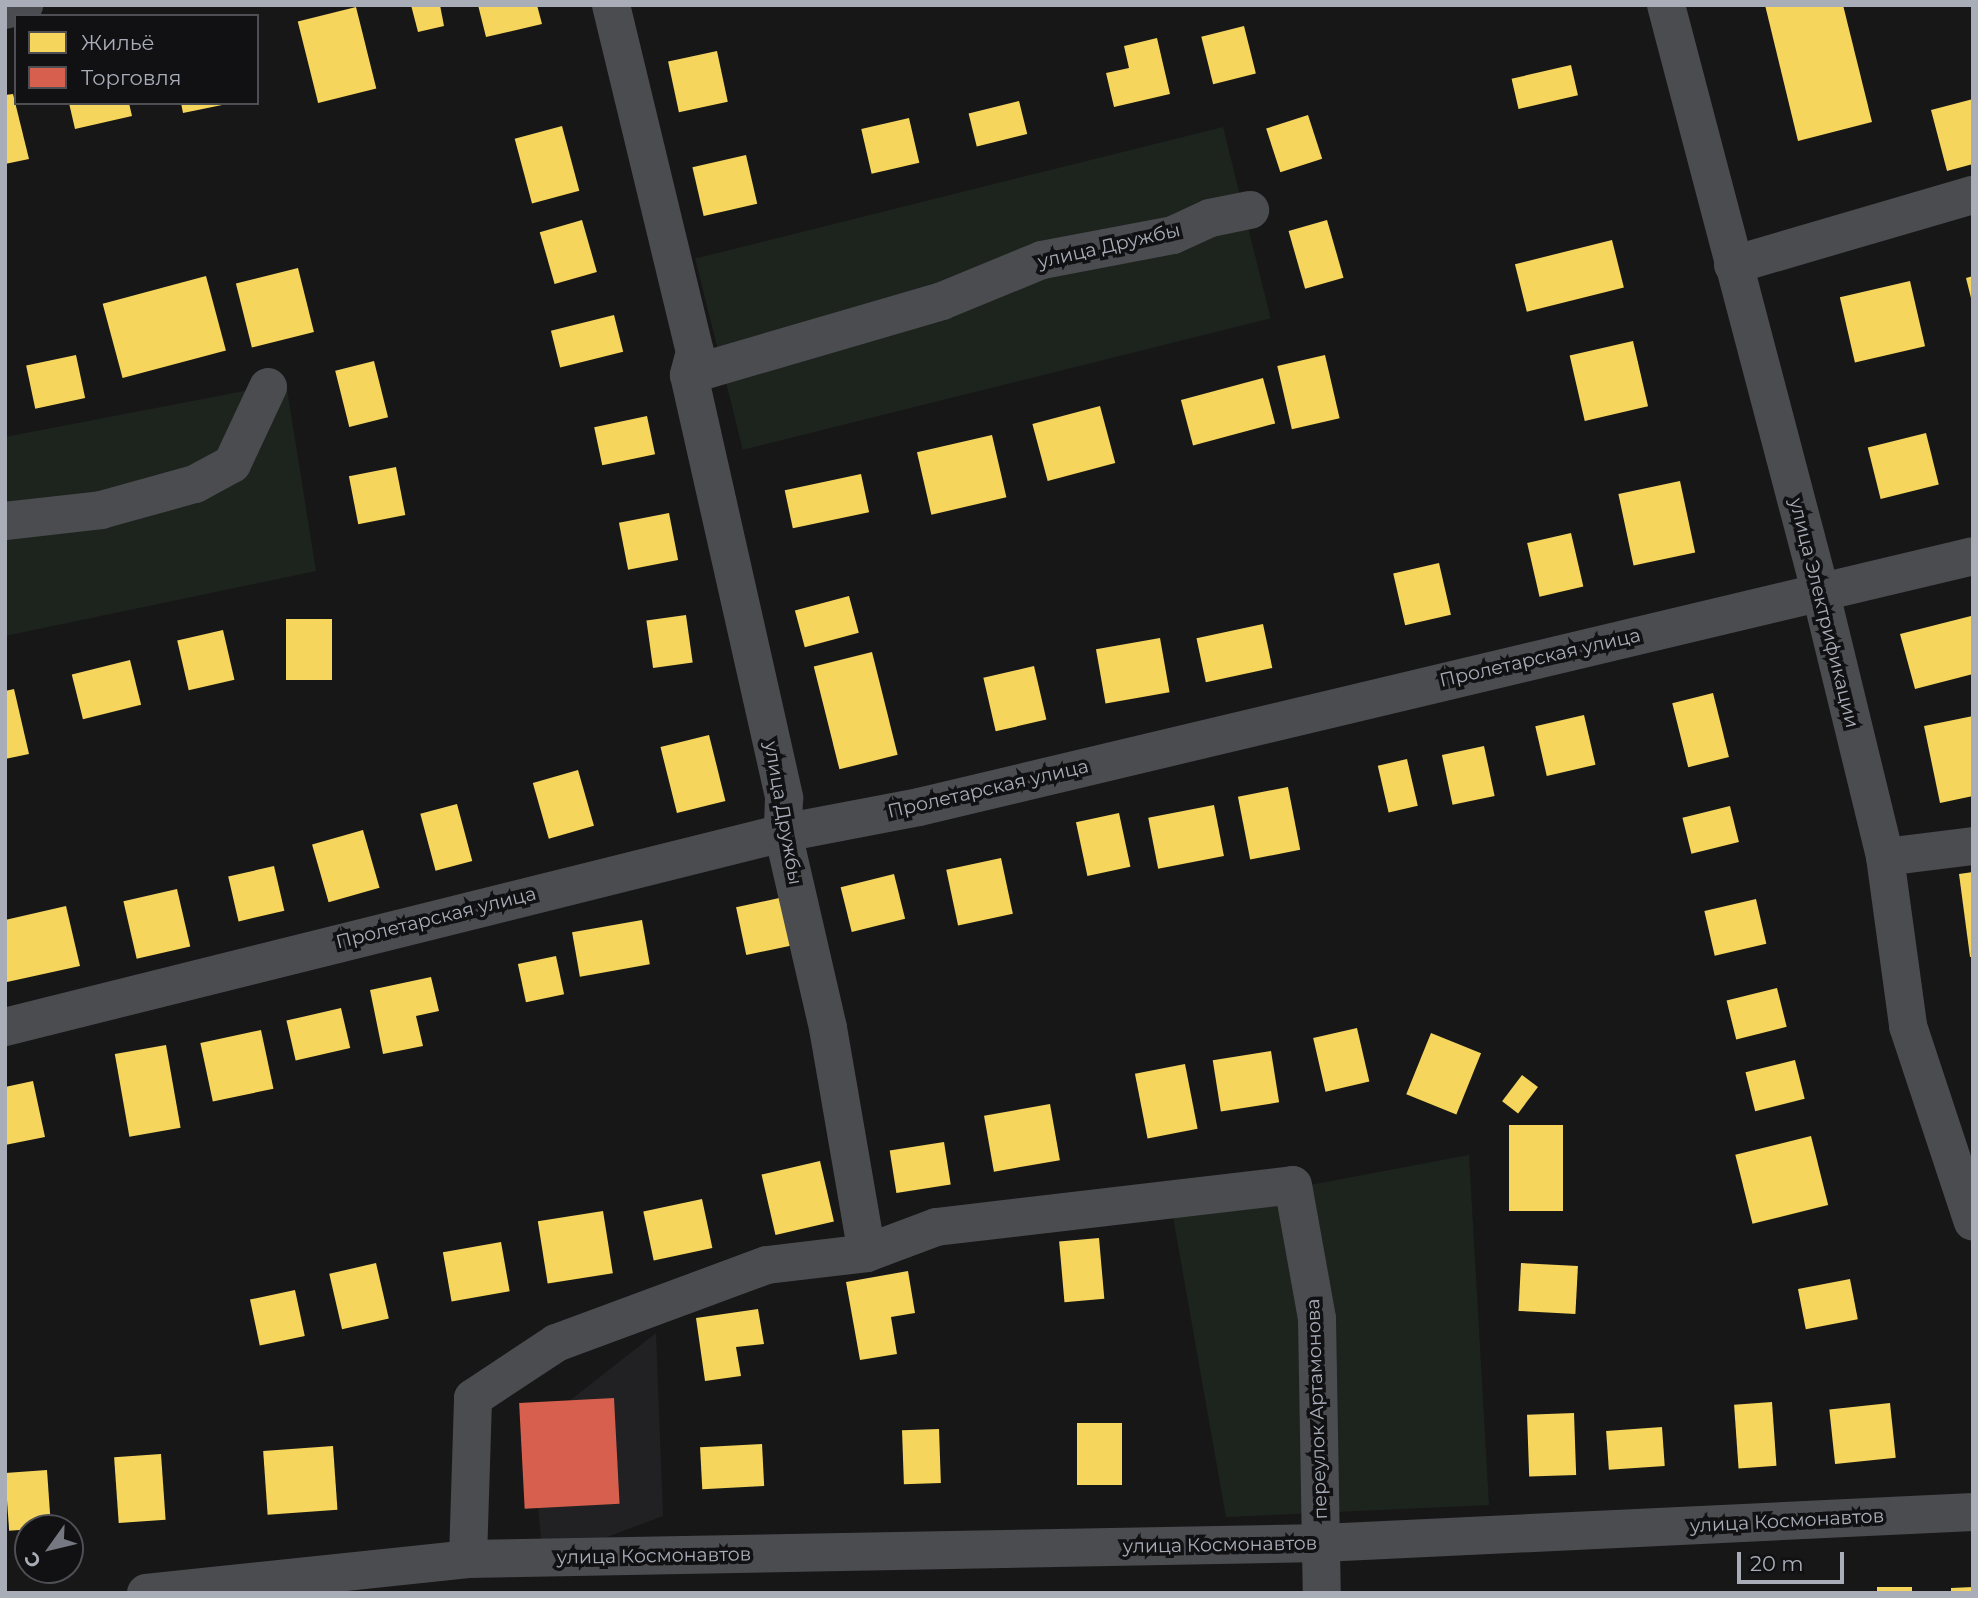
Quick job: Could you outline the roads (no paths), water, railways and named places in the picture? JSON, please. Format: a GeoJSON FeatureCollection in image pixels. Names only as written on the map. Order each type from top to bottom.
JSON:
{"type":"FeatureCollection","features":[{"type":"Feature","properties":{"kind":"street"},"geometry":{"type":"LineString","coordinates":[[5,10],[24,5]]}},
{"type":"Feature","properties":{"kind":"street","name":"улица Дружбы"},"geometry":{"type":"LineString","coordinates":[[611,5],[695,352],[689,375],[784,798],[783,833],[828,1028],[867,1253]]}},
{"type":"Feature","properties":{"kind":"street","name":"улица Электрификации"},"geometry":{"type":"LineString","coordinates":[[1666,5],[1821,594],[1885,857],[1908,1026],[1969,1198]]}},
{"type":"Feature","properties":{"kind":"street"},"geometry":{"type":"LineString","coordinates":[[1733,265],[1973,194]]}},
{"type":"Feature","properties":{"kind":"street","name":"улица Дружбы"},"geometry":{"type":"LineString","coordinates":[[689,375],[942,301],[1042,260],[1173,235],[1210,218],[1250,210]]}},
{"type":"Feature","properties":{"kind":"street"},"geometry":{"type":"LineString","coordinates":[[5,521],[101,510],[195,484],[232,464],[268,387]]}},
{"type":"Feature","properties":{"kind":"street","name":"Пролетарская улица"},"geometry":{"type":"LineString","coordinates":[[5,1027],[783,833],[919,807],[1355,699],[1821,594],[1973,556]]}},
{"type":"Feature","properties":{"kind":"street"},"geometry":{"type":"LineString","coordinates":[[1885,857],[1973,846]]}},
{"type":"Feature","properties":{"kind":"street","name":"переулок Артамонова"},"geometry":{"type":"LineString","coordinates":[[867,1253],[936,1227],[1293,1185],[1317,1319],[1322,1593]]}},
{"type":"Feature","properties":{"kind":"street"},"geometry":{"type":"LineString","coordinates":[[467,1559],[473,1398],[556,1343],[582,1333],[767,1265],[867,1253]]}},
{"type":"Feature","properties":{"kind":"street","name":"улица Космонавтов"},"geometry":{"type":"LineString","coordinates":[[146,1593],[467,1559],[1322,1543],[1973,1512]]}}]}
